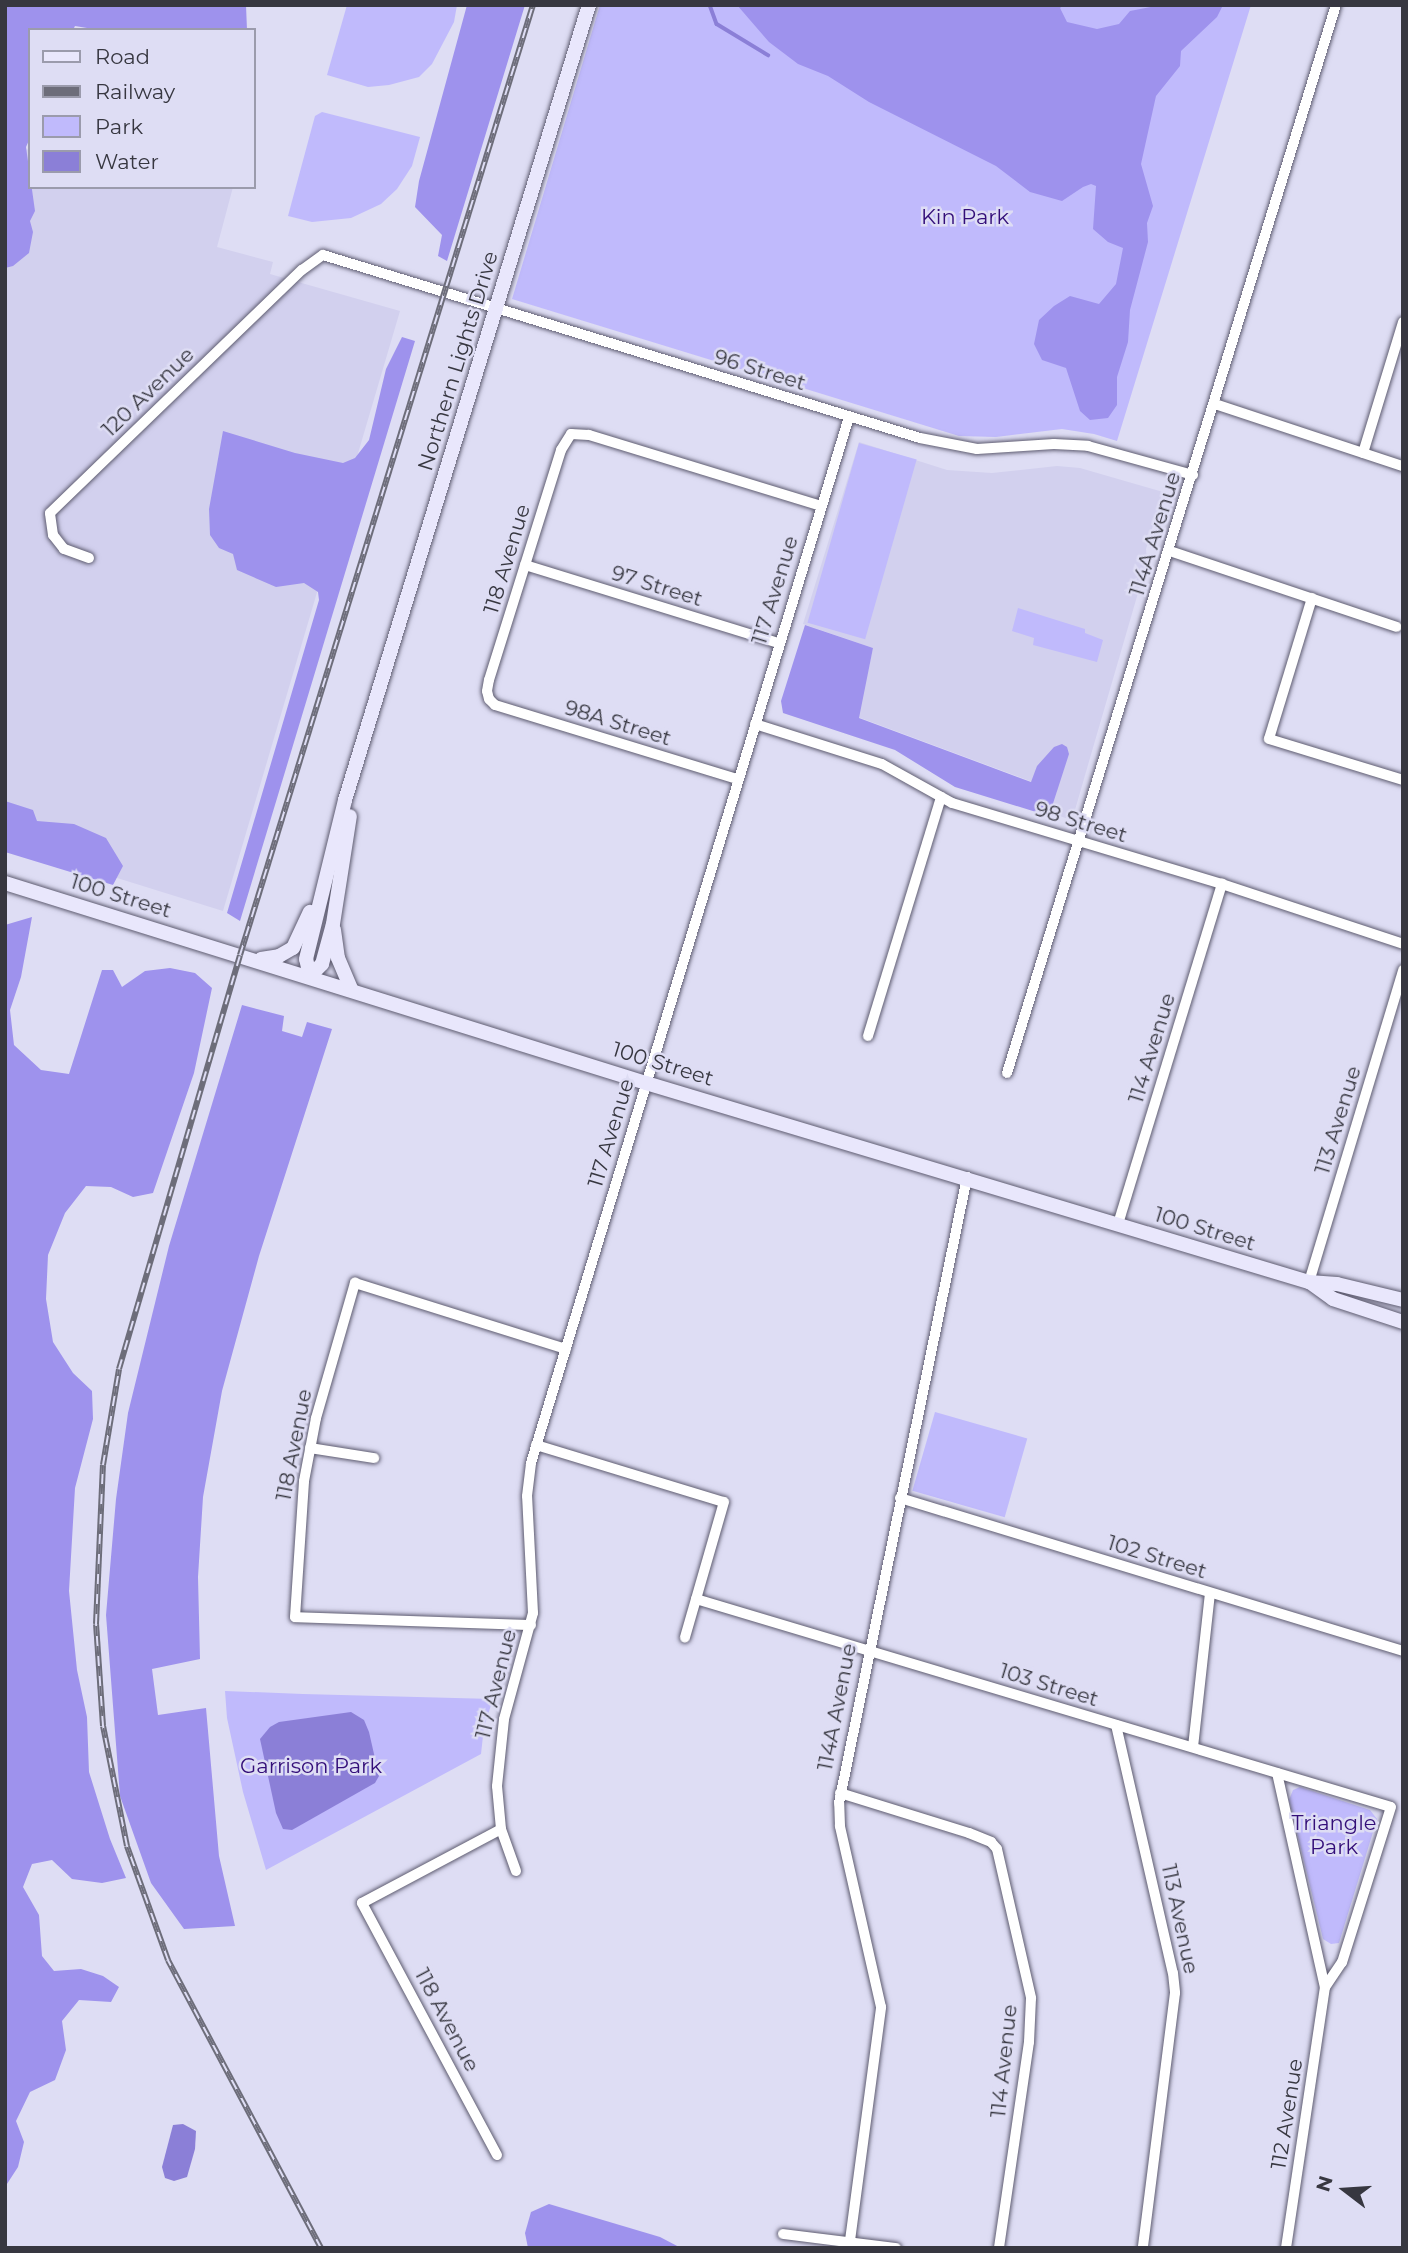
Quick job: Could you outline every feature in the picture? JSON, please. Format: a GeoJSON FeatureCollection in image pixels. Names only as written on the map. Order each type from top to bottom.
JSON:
{"type":"FeatureCollection","features":[{"type":"Feature","properties":{"kind":"main road","name":"Northern Lights Drive"},"geometry":{"type":"LineString","coordinates":[[310,976],[306,959],[345,800],[589,5]]}},
{"type":"Feature","properties":{"kind":"main road","name":"Northern Lights Drive"},"geometry":{"type":"LineString","coordinates":[[310,976],[322,964],[333,924],[367,729]]}},
{"type":"Feature","properties":{"kind":"main road"},"geometry":{"type":"LineString","coordinates":[[256,960],[279,956],[293,948],[300,939],[333,850]]}},
{"type":"Feature","properties":{"kind":"main road","name":"100 Street"},"geometry":{"type":"LineString","coordinates":[[5,883],[646,1083],[968,1177],[1309,1282],[1337,1284],[1403,1300]]}},
{"type":"Feature","properties":{"kind":"main road"},"geometry":{"type":"LineString","coordinates":[[333,924],[338,958],[351,989]]}},
{"type":"Feature","properties":{"kind":"main road","name":"100 Street"},"geometry":{"type":"LineString","coordinates":[[1309,1282],[1333,1299],[1403,1322]]}},
{"type":"Feature","properties":{"kind":"street","name":"114A Avenue"},"geometry":{"type":"LineString","coordinates":[[1007,1073],[1336,5]]}},
{"type":"Feature","properties":{"kind":"street","name":"96 Street"},"geometry":{"type":"LineString","coordinates":[[323,255],[849,417],[952,446],[989,449],[1054,444],[1088,446],[1193,475]]}},
{"type":"Feature","properties":{"kind":"street","name":"120 Avenue"},"geometry":{"type":"LineString","coordinates":[[89,558],[64,549],[53,535],[50,513],[302,270],[323,255]]}},
{"type":"Feature","properties":{"kind":"street"},"geometry":{"type":"LineString","coordinates":[[1363,453],[1403,322]]}},
{"type":"Feature","properties":{"kind":"street"},"geometry":{"type":"LineString","coordinates":[[1215,404],[1403,466]]}},
{"type":"Feature","properties":{"kind":"street","name":"117 Avenue"},"geometry":{"type":"LineString","coordinates":[[516,1871],[501,1829],[497,1786],[500,1737],[531,1625],[533,1597],[527,1496],[536,1445],[849,417]]}},
{"type":"Feature","properties":{"kind":"street","name":"118 Avenue"},"geometry":{"type":"LineString","coordinates":[[489,699],[489,680],[561,450],[571,434],[589,435],[821,506]]}},
{"type":"Feature","properties":{"kind":"street"},"geometry":{"type":"LineString","coordinates":[[1170,551],[1397,627]]}},
{"type":"Feature","properties":{"kind":"street","name":"97 Street"},"geometry":{"type":"LineString","coordinates":[[525,565],[779,643]]}},
{"type":"Feature","properties":{"kind":"street"},"geometry":{"type":"LineString","coordinates":[[1312,598],[1269,739],[1403,780]]}},
{"type":"Feature","properties":{"kind":"street","name":"98A Street"},"geometry":{"type":"LineString","coordinates":[[489,699],[505,709],[737,779]]}},
{"type":"Feature","properties":{"kind":"street","name":"98 Street"},"geometry":{"type":"LineString","coordinates":[[755,724],[881,764],[941,797],[1222,884],[1403,944]]}},
{"type":"Feature","properties":{"kind":"street"},"geometry":{"type":"LineString","coordinates":[[868,1036],[941,797]]}},
{"type":"Feature","properties":{"kind":"street","name":"114 Avenue"},"geometry":{"type":"LineString","coordinates":[[1118,1224],[1222,884]]}},
{"type":"Feature","properties":{"kind":"street","name":"113 Avenue"},"geometry":{"type":"LineString","coordinates":[[1309,1282],[1403,970]]}},
{"type":"Feature","properties":{"kind":"street","name":"114A Avenue"},"geometry":{"type":"LineString","coordinates":[[850,2245],[881,2007],[840,1826],[840,1794],[968,1177]]}},
{"type":"Feature","properties":{"kind":"street","name":"118 Avenue"},"geometry":{"type":"LineString","coordinates":[[531,1625],[295,1617],[301,1514],[316,1418],[355,1283],[566,1349]]}},
{"type":"Feature","properties":{"kind":"street"},"geometry":{"type":"LineString","coordinates":[[536,1445],[724,1502],[685,1637]]}},
{"type":"Feature","properties":{"kind":"street"},"geometry":{"type":"LineString","coordinates":[[310,1448],[374,1458]]}},
{"type":"Feature","properties":{"kind":"street","name":"102 Street"},"geometry":{"type":"LineString","coordinates":[[900,1497],[1403,1651]]}},
{"type":"Feature","properties":{"kind":"street"},"geometry":{"type":"LineString","coordinates":[[1194,1747],[1210,1593]]}},
{"type":"Feature","properties":{"kind":"street","name":"103 Street"},"geometry":{"type":"LineString","coordinates":[[696,1599],[1391,1807]]}},
{"type":"Feature","properties":{"kind":"street","name":"113 Avenue"},"geometry":{"type":"LineString","coordinates":[[1116,1725],[1174,1973],[1175,1993],[1143,2248]]}},
{"type":"Feature","properties":{"kind":"street","name":"112 Avenue"},"geometry":{"type":"LineString","coordinates":[[1277,1773],[1325,1987],[1286,2248]]}},
{"type":"Feature","properties":{"kind":"street","name":"114 Avenue"},"geometry":{"type":"LineString","coordinates":[[840,1794],[991,1842],[1001,1861],[1031,1998],[1029,2042],[999,2248]]}},
{"type":"Feature","properties":{"kind":"street","name":"112 Avenue"},"geometry":{"type":"LineString","coordinates":[[1325,1987],[1342,1962],[1391,1807]]}},
{"type":"Feature","properties":{"kind":"street","name":"118 Avenue"},"geometry":{"type":"LineString","coordinates":[[497,2155],[362,1903],[501,1829]]}},
{"type":"Feature","properties":{"kind":"street"},"geometry":{"type":"LineString","coordinates":[[783,2234],[850,2245],[896,2248]]}},
{"type":"Feature","properties":{"kind":"shaded area"},"geometry":{"type":"Polygon","coordinates":[[[5,5],[246,5],[247,28],[28,28],[26,147],[28,189],[32,189],[35,211],[30,221],[33,232],[29,253],[13,266],[5,268],[5,5]]]}},
{"type":"Feature","properties":{"kind":"shaded area"},"geometry":{"type":"Polygon","coordinates":[[[467,5],[525,5],[447,261],[438,256],[442,235],[415,207],[419,181],[467,5]]]}},
{"type":"Feature","properties":{"kind":"shaded area"},"geometry":{"type":"Polygon","coordinates":[[[737,5],[1063,5],[1060,8],[1067,22],[1097,29],[1119,24],[1130,11],[1161,5],[1223,5],[1217,17],[1181,51],[1180,66],[1156,96],[1141,164],[1153,206],[1147,223],[1148,242],[1130,310],[1128,342],[1117,377],[1117,405],[1108,418],[1090,420],[1080,411],[1066,368],[1042,360],[1034,344],[1039,320],[1054,306],[1070,296],[1099,304],[1116,284],[1123,248],[1108,242],[1093,229],[1096,186],[1091,184],[1083,187],[1062,201],[1030,192],[996,166],[869,102],[828,76],[798,64],[769,42],[737,5]]]}},
{"type":"Feature","properties":{"kind":"shaded area"},"geometry":{"type":"Polygon","coordinates":[[[28,149],[28,189],[232,189],[217,247],[273,262],[270,274],[400,311],[223,911],[5,843],[5,153],[28,149]]]}},
{"type":"Feature","properties":{"kind":"shaded area"},"geometry":{"type":"Polygon","coordinates":[[[402,337],[415,341],[240,921],[227,913],[319,600],[318,592],[304,583],[276,587],[237,570],[233,554],[219,548],[210,535],[209,509],[223,431],[295,453],[343,463],[355,458],[369,440],[386,369],[402,337]]]}},
{"type":"Feature","properties":{"kind":"shaded area"},"geometry":{"type":"Polygon","coordinates":[[[859,442],[947,470],[992,473],[1057,466],[1080,468],[1163,492],[1146,549],[1147,562],[1072,820],[1050,813],[1057,791],[858,717],[873,648],[803,624],[859,442]]]}},
{"type":"Feature","properties":{"kind":"shaded area"},"geometry":{"type":"Polygon","coordinates":[[[805,625],[873,648],[859,718],[1031,782],[1037,766],[1054,747],[1062,744],[1067,747],[1069,754],[1049,816],[955,787],[895,750],[783,713],[781,701],[805,625]]]}},
{"type":"Feature","properties":{"kind":"shaded area"},"geometry":{"type":"Polygon","coordinates":[[[5,801],[33,810],[37,821],[74,824],[106,838],[123,866],[113,885],[5,852],[5,801]]]}},
{"type":"Feature","properties":{"kind":"shaded area"},"geometry":{"type":"Polygon","coordinates":[[[32,917],[21,977],[10,1010],[14,1045],[41,1070],[69,1074],[102,970],[113,970],[122,987],[145,971],[170,968],[195,973],[212,988],[194,1073],[153,1193],[133,1197],[111,1187],[86,1186],[65,1213],[48,1255],[46,1299],[53,1342],[73,1373],[92,1391],[93,1419],[75,1488],[69,1591],[77,1670],[87,1717],[89,1772],[110,1839],[126,1878],[102,1883],[72,1879],[52,1860],[32,1864],[23,1887],[39,1915],[42,1956],[54,1971],[81,1969],[103,1976],[119,1987],[111,2002],[79,2000],[62,2021],[66,2050],[55,2080],[30,2092],[16,2121],[24,2142],[18,2167],[5,2187],[5,925],[32,917]]]}},
{"type":"Feature","properties":{"kind":"shaded area"},"geometry":{"type":"Polygon","coordinates":[[[242,1005],[284,1016],[282,1031],[302,1037],[307,1022],[332,1029],[259,1256],[222,1391],[203,1497],[198,1577],[200,1659],[152,1669],[158,1715],[206,1708],[219,1856],[235,1926],[184,1929],[151,1883],[120,1796],[106,1615],[116,1499],[128,1413],[169,1246],[242,1005]]]}},
{"type":"Feature","properties":{"kind":"shaded area"},"geometry":{"type":"Polygon","coordinates":[[[549,2204],[660,2237],[681,2248],[528,2248],[525,2233],[531,2212],[549,2204]]]}},
{"type":"Feature","properties":{"kind":"green space"},"geometry":{"type":"Polygon","coordinates":[[[347,5],[457,5],[454,22],[432,64],[419,77],[368,87],[327,75],[347,5]]]}},
{"type":"Feature","properties":{"kind":"green space","name":"Kin Park"},"geometry":{"type":"Polygon","coordinates":[[[600,5],[1251,5],[1117,441],[1062,429],[996,437],[959,436],[512,299],[600,5]]]}},
{"type":"Feature","properties":{"kind":"green space"},"geometry":{"type":"Polygon","coordinates":[[[322,112],[420,137],[412,166],[397,189],[381,204],[351,218],[312,222],[288,216],[315,116],[322,112]]]}},
{"type":"Feature","properties":{"kind":"green space"},"geometry":{"type":"Polygon","coordinates":[[[859,443],[917,460],[865,639],[807,623],[859,443]]]}},
{"type":"Feature","properties":{"kind":"green space"},"geometry":{"type":"Polygon","coordinates":[[[1018,608],[1085,629],[1085,633],[1103,640],[1097,662],[1033,645],[1034,638],[1012,631],[1018,608]]]}},
{"type":"Feature","properties":{"kind":"green space"},"geometry":{"type":"Polygon","coordinates":[[[935,1412],[1027,1438],[1005,1517],[912,1491],[935,1412]]]}},
{"type":"Feature","properties":{"kind":"green space","name":"Garrison Park"},"geometry":{"type":"Polygon","coordinates":[[[225,1691],[493,1699],[484,1727],[481,1754],[266,1870],[243,1792],[227,1718],[225,1691]]]}},
{"type":"Feature","properties":{"kind":"green space","name":"Triangle Park"},"geometry":{"type":"Polygon","coordinates":[[[1300,1787],[1370,1810],[1377,1819],[1339,1943],[1331,1944],[1323,1939],[1289,1800],[1293,1790],[1300,1787]]]}},
{"type":"Feature","properties":{"kind":"water"},"geometry":{"type":"Polygon","coordinates":[[[351,1712],[364,1720],[369,1732],[379,1776],[375,1783],[292,1830],[283,1829],[276,1813],[260,1739],[270,1727],[279,1722],[351,1712]]]}},
{"type":"Feature","properties":{"kind":"water"},"geometry":{"type":"Polygon","coordinates":[[[183,2124],[196,2131],[195,2149],[187,2177],[174,2181],[165,2178],[162,2167],[173,2125],[183,2124]]]}},
{"type":"Feature","properties":{"kind":"waterway"},"geometry":{"type":"LineString","coordinates":[[710,5],[717,24],[768,55]]}},
{"type":"Feature","properties":{"kind":"railway"},"geometry":{"type":"LineString","coordinates":[[321,2248],[168,1960],[127,1846],[103,1726],[96,1624],[103,1465],[119,1369],[240,955],[533,5]]}}]}
